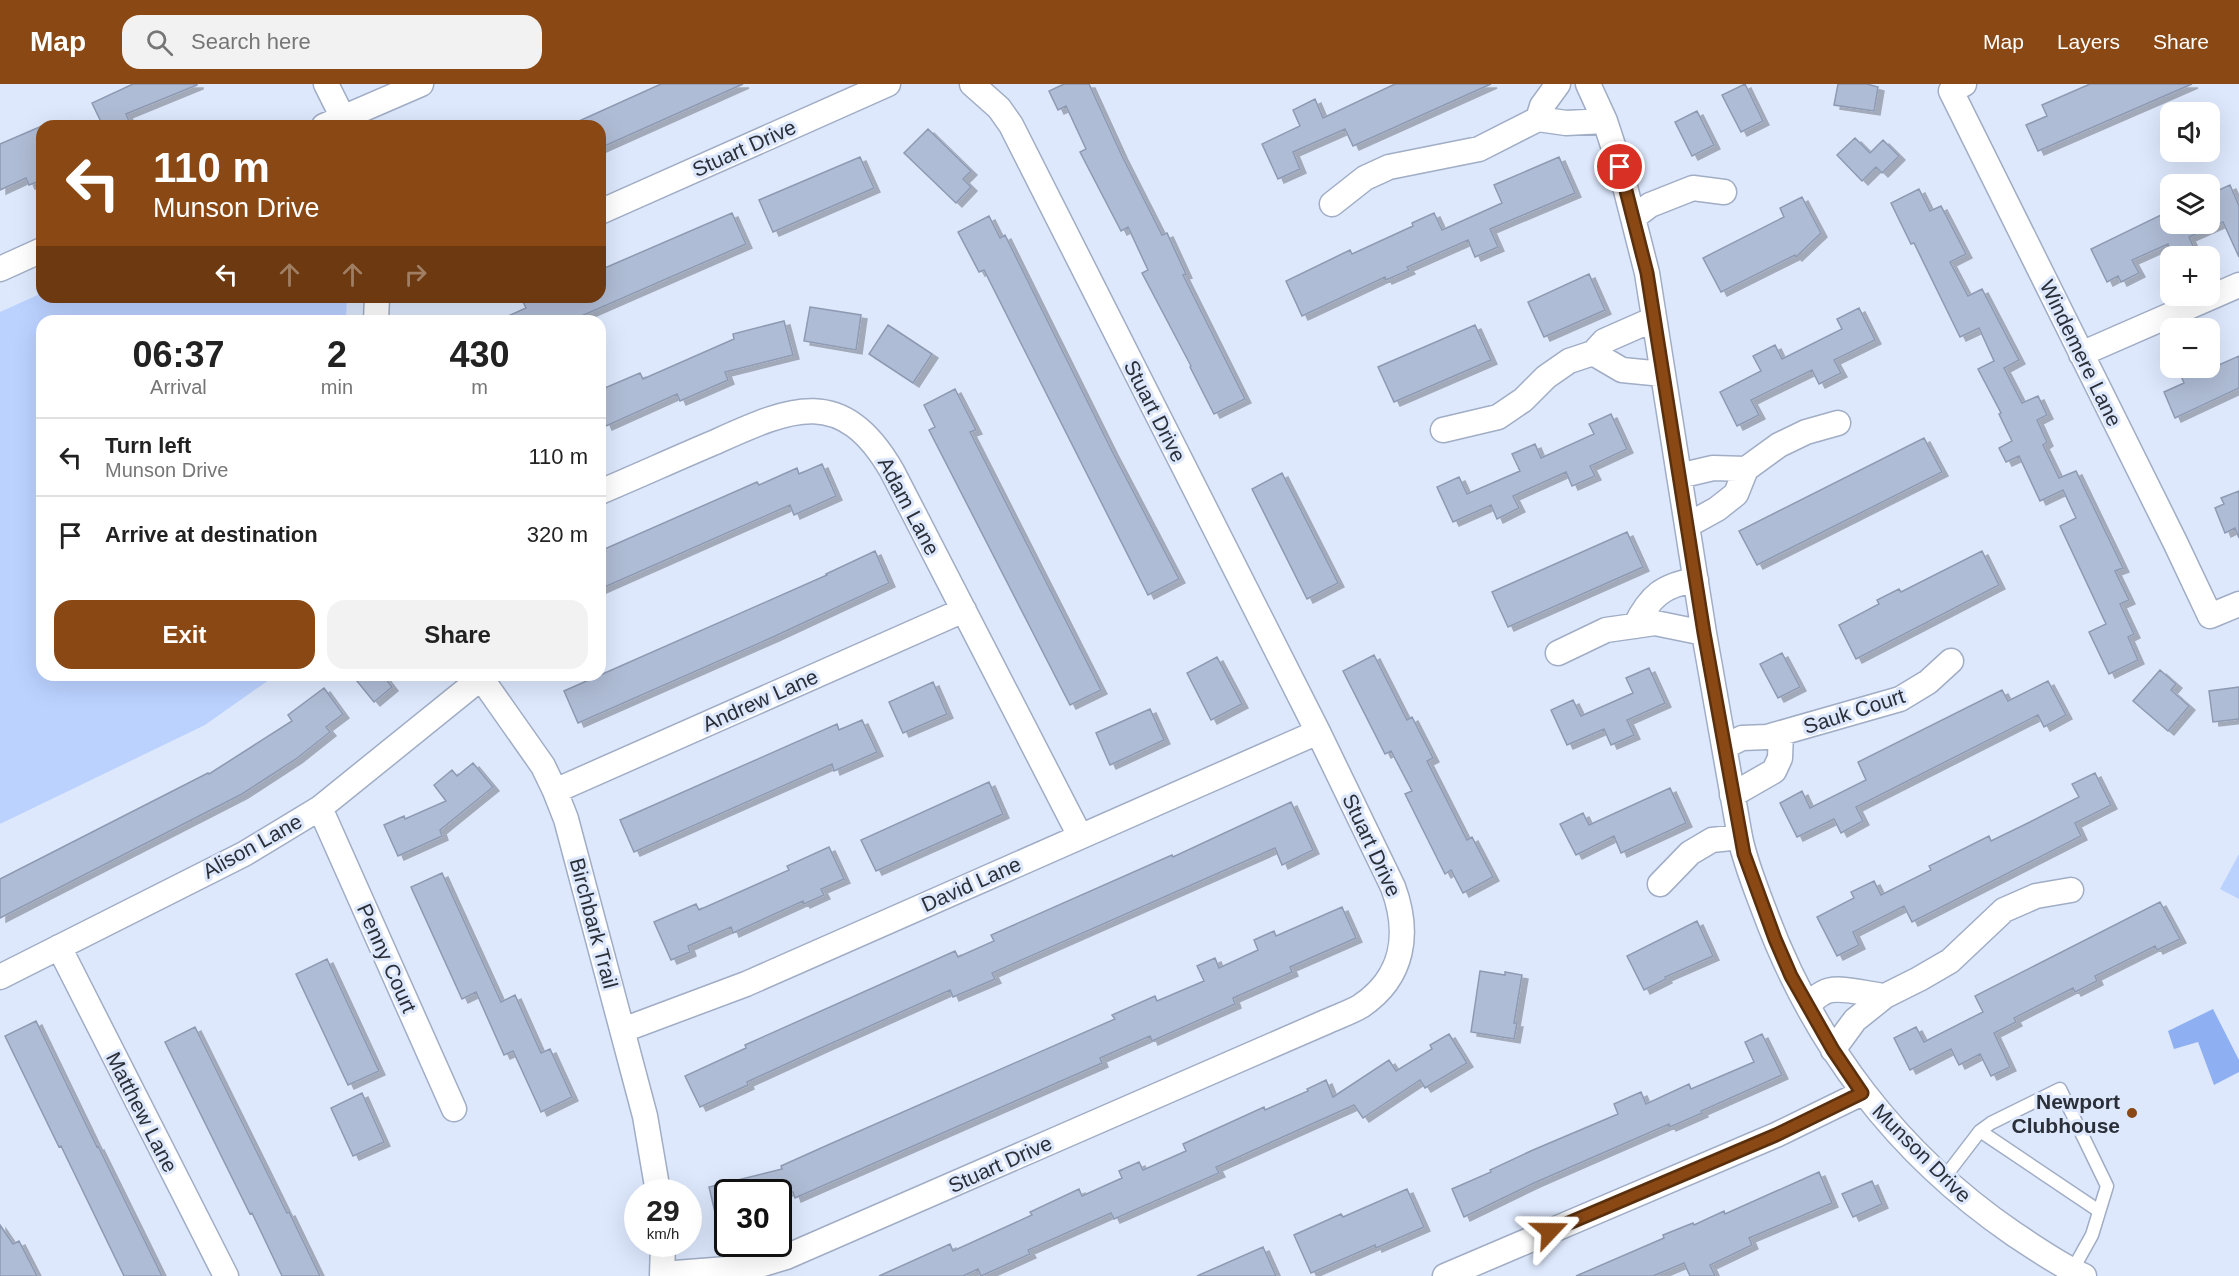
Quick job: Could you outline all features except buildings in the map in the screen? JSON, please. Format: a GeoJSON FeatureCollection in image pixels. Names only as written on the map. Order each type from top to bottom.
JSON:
{"type":"FeatureCollection","features":[{"type":"Feature","properties":{"kind":"street"},"geometry":{"type":"LineString","coordinates":[[326,84],[337,120]]}},
{"type":"Feature","properties":{"kind":"street"},"geometry":{"type":"LineString","coordinates":[[344,120],[421,84]]}},
{"type":"Feature","properties":{"kind":"street","name":"Stuart Drive"},"geometry":{"type":"LineString","coordinates":[[606,209],[888,84]]}},
{"type":"Feature","properties":{"kind":"street","name":"Stuart Drive"},"geometry":{"type":"LineString","coordinates":[[662,1275],[753,1267],[786,1257],[1359,1007],[1382,987],[1397,962],[1403,935],[1401,907],[1389,877],[1011,125],[999,108],[972,84]]}},
{"type":"Feature","properties":{"kind":"street"},"geometry":{"type":"LineString","coordinates":[[1538,119],[1542,106],[1558,84]]}},
{"type":"Feature","properties":{"kind":"street","name":"Munson Drive"},"geometry":{"type":"LineString","coordinates":[[1588,84],[1605,121],[1620,167],[1647,273],[1704,633],[1740,837],[1775,939],[1791,976],[1833,1050],[1862,1093],[1899,1135],[1944,1178],[1995,1221],[2075,1274]]}},
{"type":"Feature","properties":{"kind":"street","name":"Windemere Lane"},"geometry":{"type":"LineString","coordinates":[[1958,87],[2081,354],[2210,616],[2239,604]]}},
{"type":"Feature","properties":{"kind":"street"},"geometry":{"type":"LineString","coordinates":[[1332,204],[1365,178],[1389,167],[1479,149],[1538,119],[1566,123],[1605,121]]}},
{"type":"Feature","properties":{"kind":"street"},"geometry":{"type":"LineString","coordinates":[[1633,218],[1650,205],[1693,188],[1724,192]]}},
{"type":"Feature","properties":{"kind":"street"},"geometry":{"type":"LineString","coordinates":[[0,269],[36,253]]}},
{"type":"Feature","properties":{"kind":"street"},"geometry":{"type":"LineString","coordinates":[[2081,354],[2239,285]]}},
{"type":"Feature","properties":{"kind":"street"},"geometry":{"type":"LineString","coordinates":[[1443,430],[1498,417],[1523,400],[1546,377],[1569,361],[1593,353],[1604,341],[1654,319]]}},
{"type":"Feature","properties":{"kind":"street"},"geometry":{"type":"LineString","coordinates":[[1593,353],[1622,370],[1663,374]]}},
{"type":"Feature","properties":{"kind":"street","name":"Adam Lane"},"geometry":{"type":"LineString","coordinates":[[606,489],[772,417],[805,410],[822,412],[853,424],[882,453],[1080,836]]}},
{"type":"Feature","properties":{"kind":"street"},"geometry":{"type":"LineString","coordinates":[[1688,525],[1717,509],[1736,494],[1746,469],[1779,445],[1806,432],[1838,423]]}},
{"type":"Feature","properties":{"kind":"street"},"geometry":{"type":"LineString","coordinates":[[1679,476],[1713,468],[1746,469]]}},
{"type":"Feature","properties":{"kind":"street"},"geometry":{"type":"LineString","coordinates":[[1635,626],[1643,609],[1654,595],[1677,583],[1696,579]]}},
{"type":"Feature","properties":{"kind":"street","name":"Andrew Lane"},"geometry":{"type":"LineString","coordinates":[[555,791],[964,610]]}},
{"type":"Feature","properties":{"kind":"street"},"geometry":{"type":"LineString","coordinates":[[1558,653],[1606,630],[1655,623],[1704,633]]}},
{"type":"Feature","properties":{"kind":"street","name":"Sauk Court"},"geometry":{"type":"LineString","coordinates":[[1724,747],[1743,738],[1781,734],[1900,699],[1928,682],[1952,661]]}},
{"type":"Feature","properties":{"kind":"street","name":"Alison Lane"},"geometry":{"type":"LineString","coordinates":[[0,977],[244,854],[320,807],[475,681]]}},
{"type":"Feature","properties":{"kind":"street","name":"Birchbark Trail"},"geometry":{"type":"LineString","coordinates":[[483,681],[543,766],[566,819],[645,1116],[656,1179]]}},
{"type":"Feature","properties":{"kind":"street","name":"David Lane"},"geometry":{"type":"LineString","coordinates":[[623,1030],[746,984],[1318,732]]}},
{"type":"Feature","properties":{"kind":"street","name":"Sauk Court"},"geometry":{"type":"LineString","coordinates":[[1732,795],[1774,771],[1780,758],[1781,734]]}},
{"type":"Feature","properties":{"kind":"street","name":"Penny Court"},"geometry":{"type":"LineString","coordinates":[[320,807],[454,1108]]}},
{"type":"Feature","properties":{"kind":"street"},"geometry":{"type":"LineString","coordinates":[[1660,884],[1690,853],[1712,840],[1740,837]]}},
{"type":"Feature","properties":{"kind":"street"},"geometry":{"type":"LineString","coordinates":[[1833,1050],[1855,1020],[1885,996],[1950,961],[2004,910],[2036,896],[2071,890]]}},
{"type":"Feature","properties":{"kind":"street","name":"Matthew Lane"},"geometry":{"type":"LineString","coordinates":[[59,947],[226,1276]]}},
{"type":"Feature","properties":{"kind":"street"},"geometry":{"type":"LineString","coordinates":[[1808,1005],[1823,992],[1837,988],[1885,996]]}},
{"type":"Feature","properties":{"kind":"street"},"geometry":{"type":"LineString","coordinates":[[1445,1276],[1776,1135],[1862,1093]]}},
{"type":"Feature","properties":{"kind":"street"},"geometry":{"type":"LineString","coordinates":[[662,1275],[663,1257]]}},
{"type":"Feature","properties":{"kind":"lane"},"geometry":{"type":"LineString","coordinates":[[1944,1178],[1980,1131],[1991,1123],[2060,1089],[2107,1186],[2092,1235],[2075,1274]]}},
{"type":"Feature","properties":{"kind":"lane"},"geometry":{"type":"LineString","coordinates":[[1980,1131],[2099,1211]]}},
{"type":"Feature","properties":{"kind":"shaded area"},"geometry":{"type":"Polygon","coordinates":[[[36,296],[36,303],[347,303],[346,315],[36,315],[36,681],[267,681],[205,725],[0,824],[0,312],[36,296]]]}},
{"type":"Feature","properties":{"kind":"shaded area"},"geometry":{"type":"Polygon","coordinates":[[[2239,854],[2239,899],[2220,889],[2239,854]]]}},
{"type":"Feature","properties":{"kind":"shaded area"},"geometry":{"type":"Polygon","coordinates":[[[2213,1009],[2239,1060],[2239,1072],[2214,1085],[2198,1042],[2174,1049],[2168,1031],[2213,1009]]]}},
{"type":"Feature","properties":{"kind":"place","name":"Newport Clubhouse"},"geometry":{"type":"Point","coordinates":[2132,1113]}},
{"type":"Feature","properties":{"kind":"route"},"geometry":{"type":"LineString","coordinates":[[1550,1231],[1776,1135],[1862,1093],[1833,1050],[1791,976],[1744,854],[1704,633],[1647,273],[1620,167]]}}]}
